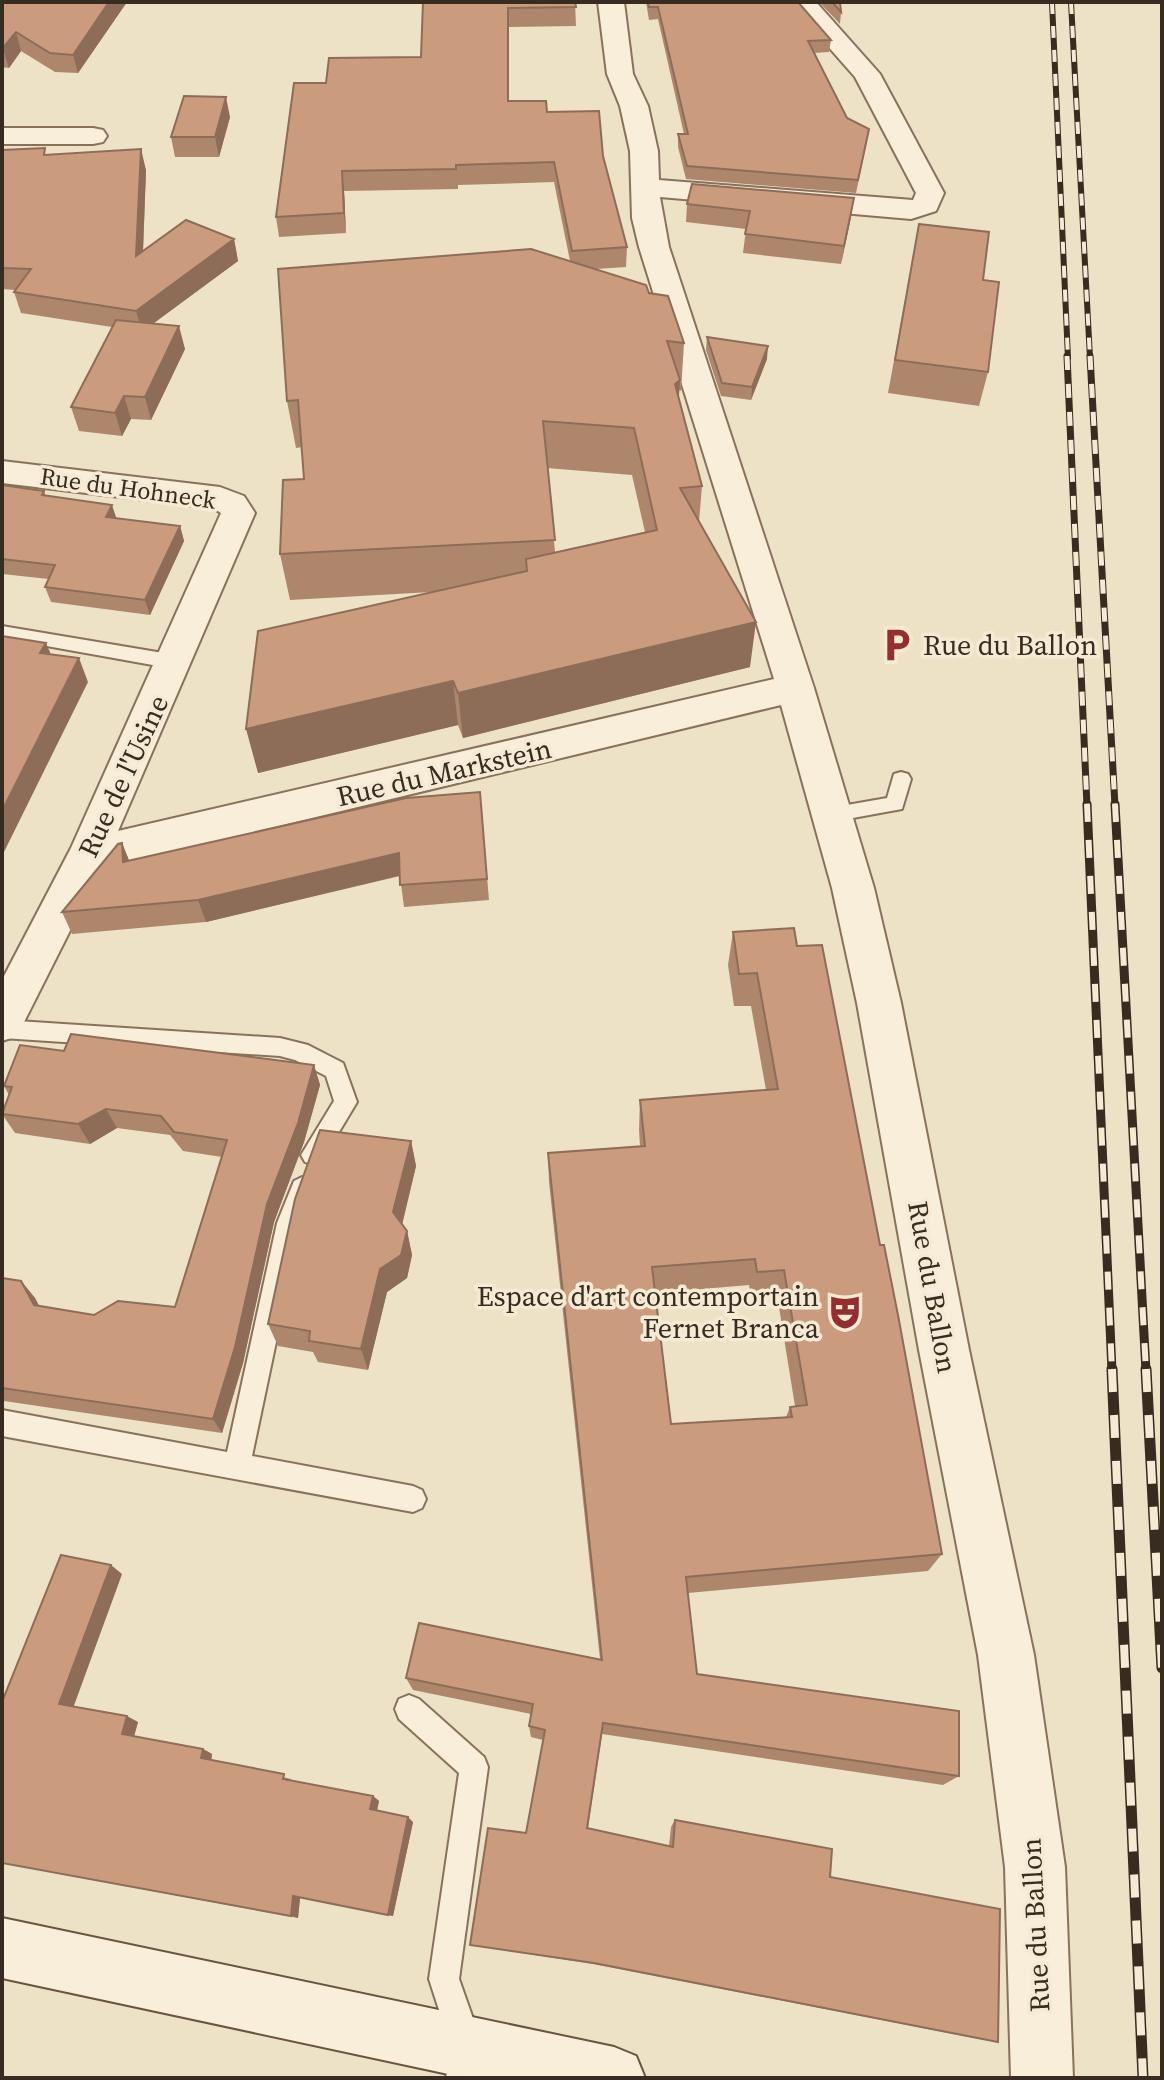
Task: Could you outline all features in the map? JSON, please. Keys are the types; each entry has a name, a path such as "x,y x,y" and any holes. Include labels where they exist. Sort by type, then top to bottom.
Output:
{"street":[{"name":"Rue du Ballon","path":"611,2 620,74 634,106 644,151 647,218 658,260 795,688 853,888 879,1003 944,1350 1006,1655 1035,1867 1042,2078"},
{"path":"646,187 911,210 926,205 930,193 867,74 802,2"},
{"path":"2,136 93,136"},
{"name":"Rue du Hohneck","path":"2,472 220,498 232,504 238,513 235,524"},
{"name":"Rue de l'Usine","path":"2,1026 91,848 235,524"},
{"name":"Rue du Markstein","path":"91,848 126,847 795,688"},
{"path":"2,1948 464,2062 614,2078"}],"lane":[{"path":"2,632 175,662"},
{"path":"831,814 895,804 901,779"},
{"path":"2,1026 280,1047 300,1052 335,1070 346,1102 315,1151 289,1223 237,1467"},
{"path":"2,1423 413,1499"},
{"path":"409,1709 474,1767 444,1979 464,2062"}],"building":[{"path":"109,2 73,55 50,53 16,32 2,49 2,3"},
{"path":"423,2 575,2 576,7 508,8 508,101 546,101 547,112 599,111 603,156 627,247 572,251 554,162 456,165 456,169 342,171 344,213 276,217 294,83 326,83 329,58 421,57"},
{"path":"648,2 798,2 831,40 808,41 847,118 869,129 858,180 687,166 678,134 688,134 658,7 649,7"},
{"path":"184,96 226,97 215,137 171,137"},
{"path":"45,148 44,155 141,149 136,256 186,220 234,239 136,311 14,292 31,269 2,268 2,150"},
{"path":"692,184 854,198 844,246 745,234 750,211 687,204"},
{"path":"919,224 989,232 983,280 999,282 988,372 895,360"},
{"path":"531,249 646,285 649,293 668,296 684,343 667,341 680,380 675,384 702,486 680,488 756,622 458,693 453,681 246,729 258,631 527,571 526,559 657,530 634,428 543,421 555,540 280,554 283,480 304,479 298,400 287,401 278,269"},
{"path":"116,320 179,326 145,397 124,396 115,413 71,407"},
{"path":"707,337 768,346 752,387 722,383"},
{"path":"2,485 44,491 42,495 112,505 106,517 180,526 145,600 45,587 55,565 2,559"},
{"path":"2,636 46,643 40,653 79,658 2,811"},
{"path":"480,792 487,879 400,885 399,853 198,900 62,912 118,844 122,843 123,862 406,798"},
{"path":"794,928 797,946 822,945 880,1245 884,1245 898,1315 942,1554 686,1577 697,1674 959,1711 959,1776 603,1723 587,1828 673,1847 675,1820 832,1849 830,1877 1000,1909 998,2042 594,1963 470,1945 488,1828 526,1833 545,1730 529,1726 533,1704 406,1678 419,1623 602,1660 548,1153 645,1146 640,1100 778,1089 757,973 739,974 733,932","holes":["755,1259 757,1272 784,1270 807,1405 790,1407 792,1417 671,1424 652,1267"]},
{"path":"71,1034 314,1065 298,1123 267,1204 235,1347 213,1419 2,1388 2,1278 21,1281 34,1305 94,1315 118,1301 175,1307 227,1140 174,1132 161,1116 106,1109 78,1124 2,1114 12,1087 4,1086 20,1045 64,1051"},
{"path":"320,1130 411,1141 393,1212 407,1231 401,1255 380,1269 361,1349 309,1341 310,1331 268,1324 295,1199"},
{"path":"61,1555 111,1565 59,1704 127,1716 122,1734 203,1749 201,1758 284,1774 283,1779 373,1796 370,1809 408,1817 388,1915 293,1896 291,1916 2,1863 2,1702"}],"railway":[{"path":"1052,2 1068,358"},
{"path":"1071,2 1090,358"},
{"path":"1067,356 1087,806"},
{"path":"1090,356 1115,806"},
{"path":"1087,804 1112,1371"},
{"path":"1115,804 1146,1371"},
{"path":"1112,1369 1143,2078"},
{"path":"1146,1369 1162,1668"}],"place":[{"name":"Rue du Ballon","path":"897,645"},
{"name":"Espace d'art contemportain Fernet Branca","path":"845,1312"}]}
